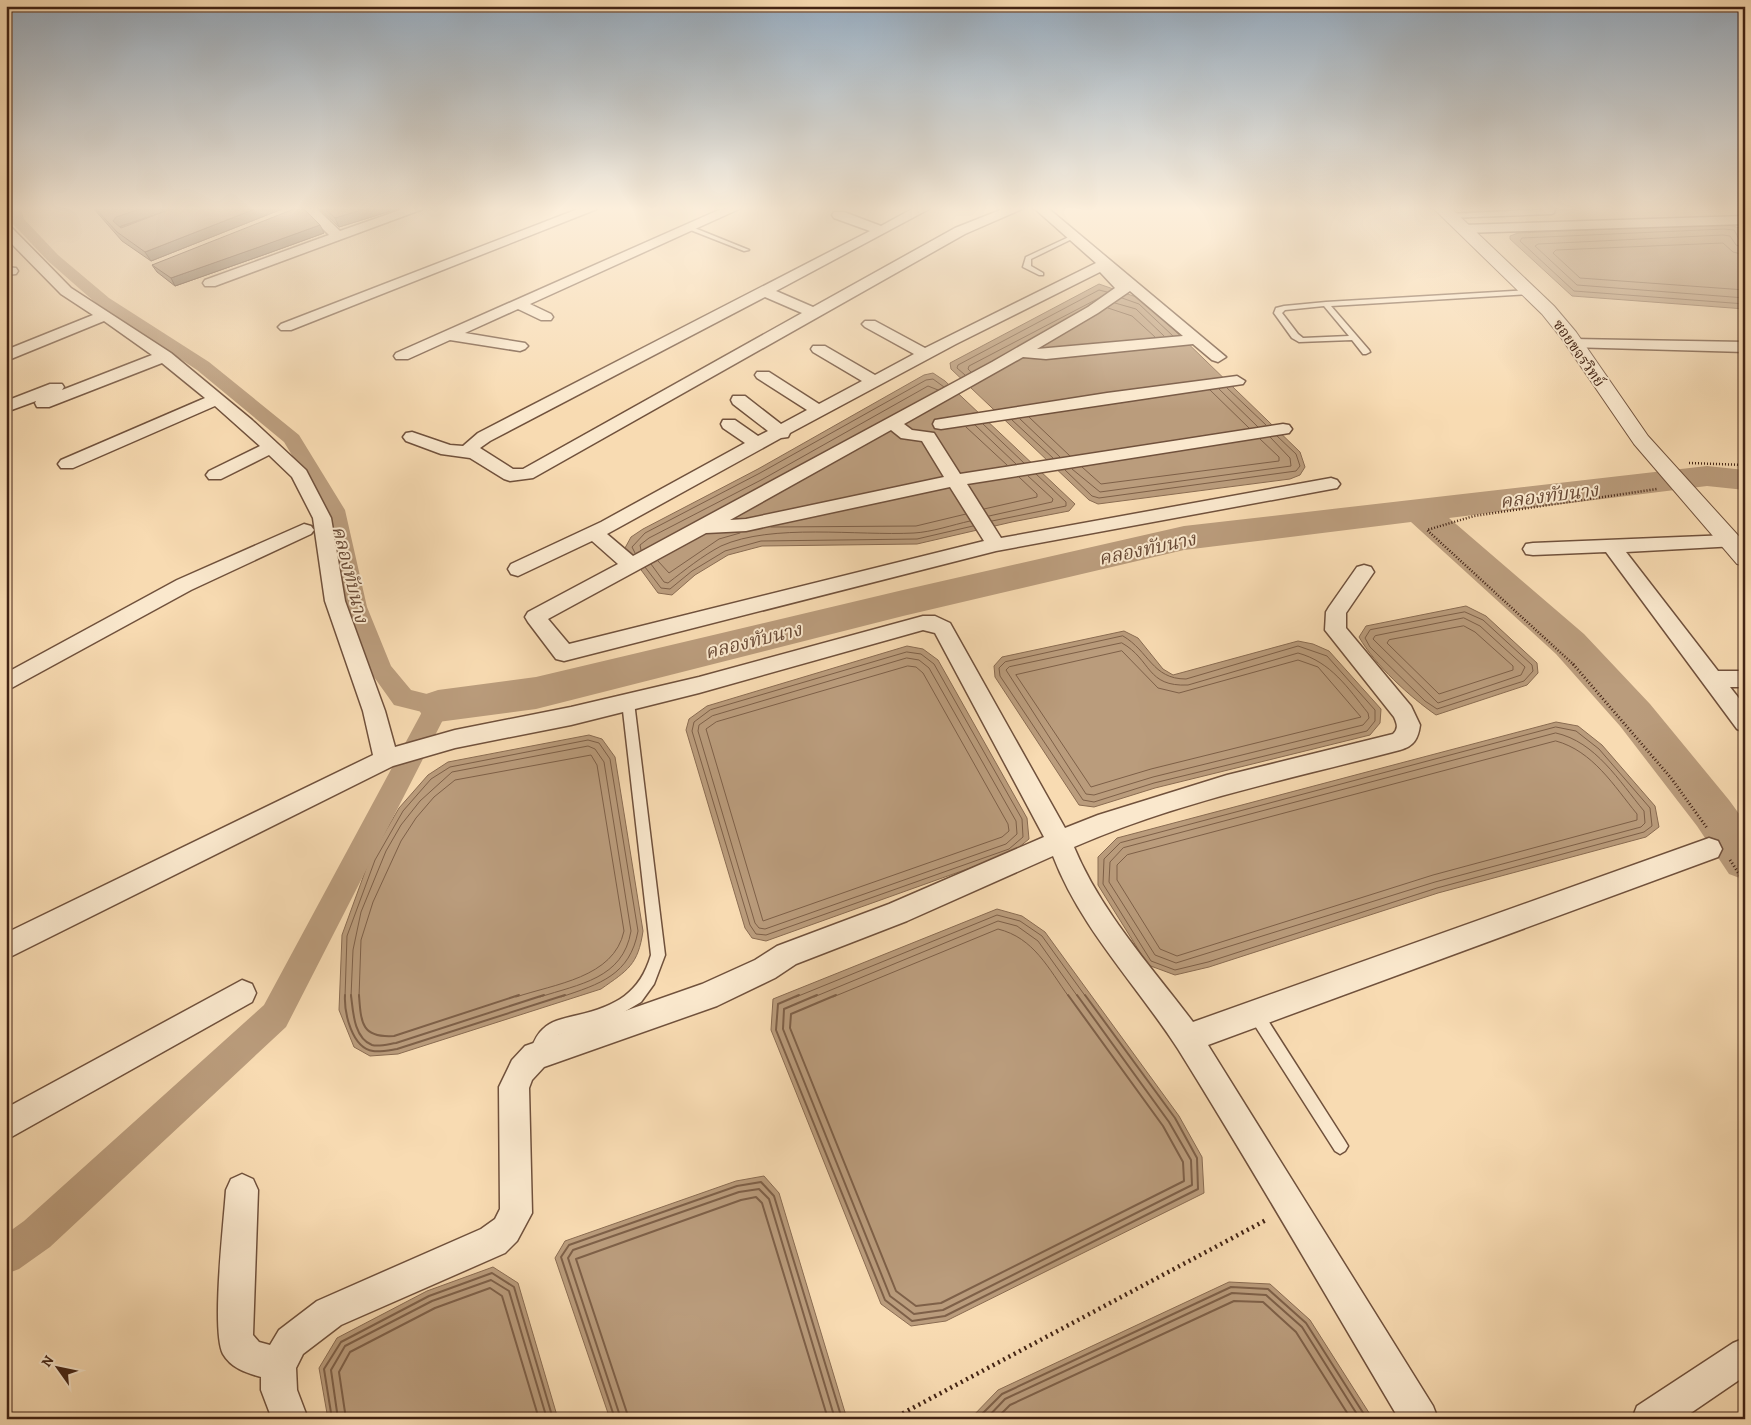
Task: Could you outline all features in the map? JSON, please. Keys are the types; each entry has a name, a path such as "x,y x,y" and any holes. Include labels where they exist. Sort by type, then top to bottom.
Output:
{"street":[{"path":"49,276 66,291 165,356 272,447 300,474 322,518 335,601 374,711 386,759"},
{"path":"210,283 230,276"},
{"path":"286,327 420,276"},
{"path":"402,356 580,276"},
{"path":"475,454 471,447 484,437 793,276"},
{"path":"412,437 454,452 475,454 510,475 527,474 881,276"},
{"path":"518,569 594,533 757,444 782,433 819,411 1081,276"},
{"path":"1113,276 1124,289 1093,310 918,409 535,617 564,653 996,545 1331,484"},
{"path":"1119,276 1146,295 1218,357"},
{"name":"ซอยขจรวิทย์","path":"1512,276 1548,310 1574,344 1619,411 1660,463 1682,487"},
{"path":"764,291 814,313"},
{"path":"517,303 546,317"},
{"path":"6,356 104,316"},
{"path":"870,324 926,355"},
{"path":"447,335 520,346"},
{"path":"1021,352 1046,354 1197,339"},
{"path":"1574,344 1745,347"},
{"path":"819,348 875,382"},
{"path":"43,403 165,356"},
{"path":"763,375 819,411"},
{"path":"6,407 68,382"},
{"path":"941,424 1107,398 1237,382"},
{"path":"67,464 217,400"},
{"path":"739,400 782,433"},
{"path":"892,423 908,434 928,437 938,431 944,419 933,411 918,409"},
{"path":"729,424 757,444"},
{"path":"700,528 746,525 955,480 1283,429"},
{"path":"928,437 996,545"},
{"path":"214,475 272,447"},
{"path":"1682,487 1732,536 1745,558"},
{"path":"6,683 184,584 304,530"},
{"path":"594,533 632,565"},
{"path":"1533,549 1611,546 1732,536"},
{"path":"1611,546 1745,723"},
{"path":"290,1419 279,1390 278,1365 291,1342 329,1313 493,1241 506,1230 516,1213 514,1087 522,1070 535,1056 707,996 765,970 787,955 898,913 1098,824 1228,785 1400,740 1407,735 1409,725 1403,712 1335,630 1336,612 1364,572"},
{"path":"6,947 386,759 455,738 628,702 699,685 922,623 935,623 944,628 1060,842 1076,882 1099,918 1186,1038 1420,1419"},
{"path":"1712,679 1745,679"},
{"path":"1186,1038 1716,847"},
{"path":"6,1125 242,993"},
{"path":"242,1190 235,1318 236,1342 249,1356 278,1365"},
{"path":"1650,1419 1745,1355"}],"lane":[{"path":"1353,338 1302,340 1295,336 1278,313 1279,310 1326,304 1529,292"},
{"path":"1326,304 1366,352"},
{"path":"535,1056 538,1045 549,1033 564,1024 595,1018 639,994 652,976 658,955 628,702"},
{"path":"1255,1013 1340,1146"}],"path":[{"path":"1660,463 1745,466"},
{"path":"1682,487 1474,516 1427,530 1569,659 1658,763 1716,847 1745,882"},
{"path":"892,1419 1291,1208"}],"water":[{"path":"1550,276 1745,276 1745,309 1572,296"},
{"path":"1099,284 1142,299 1300,452 1305,467 1300,475 1290,479 1098,504 1089,500 951,369 950,363"},
{"path":"933,373 945,381 1075,504 1069,511 917,544 762,546 728,555 695,575 672,595 658,593 625,548 631,537 643,529 758,469 924,375"},
{"path":"1466,606 1486,616 1537,663 1538,673 1527,685 1436,715 1394,680 1374,658 1359,637 1366,626"},
{"path":"1124,631 1138,638 1163,669 1173,675 1298,641 1313,644 1329,651 1381,709 1380,723 1370,735 1155,788 1094,807 1079,805 995,677 994,666 1002,657"},
{"path":"907,646 923,649 938,660 1027,818 1029,839 1012,853 766,941 752,938 745,928 686,730 689,719 707,706"},
{"path":"1556,722 1578,726 1602,745 1655,806 1659,827 1646,837 1438,893 1209,967 1175,975 1148,965 1098,885 1098,857 1117,838"},
{"path":"589,735 602,739 615,757 643,931 638,952 630,966 601,989 398,1054 370,1056 354,1047 339,1010 342,935 370,858 399,808 428,775 448,762"},
{"path":"997,909 1022,916 1045,932 1179,1116 1202,1157 1204,1193 946,1321 911,1326 881,1304 771,1030 773,999"},
{"path":"764,1176 779,1193 847,1419 610,1419 555,1258 565,1241 736,1181"},
{"path":"493,1267 518,1283 558,1419 328,1419 319,1368 337,1338 427,1291"},
{"path":"1229,1282 1270,1284 1310,1320 1373,1419 970,1419 998,1390"}],"waterway":[{"path":"6,1256 37,1234 275,1016 438,706 403,698 381,670 356,607 335,510 292,439 203,366 103,301 73,276"},
{"name":"คลองทับนาง","path":"438,706 536,693 903,603 1184,538 1707,476 1745,480"},
{"path":"1420,511 1570,644 1635,715 1713,813 1745,860"}]}
